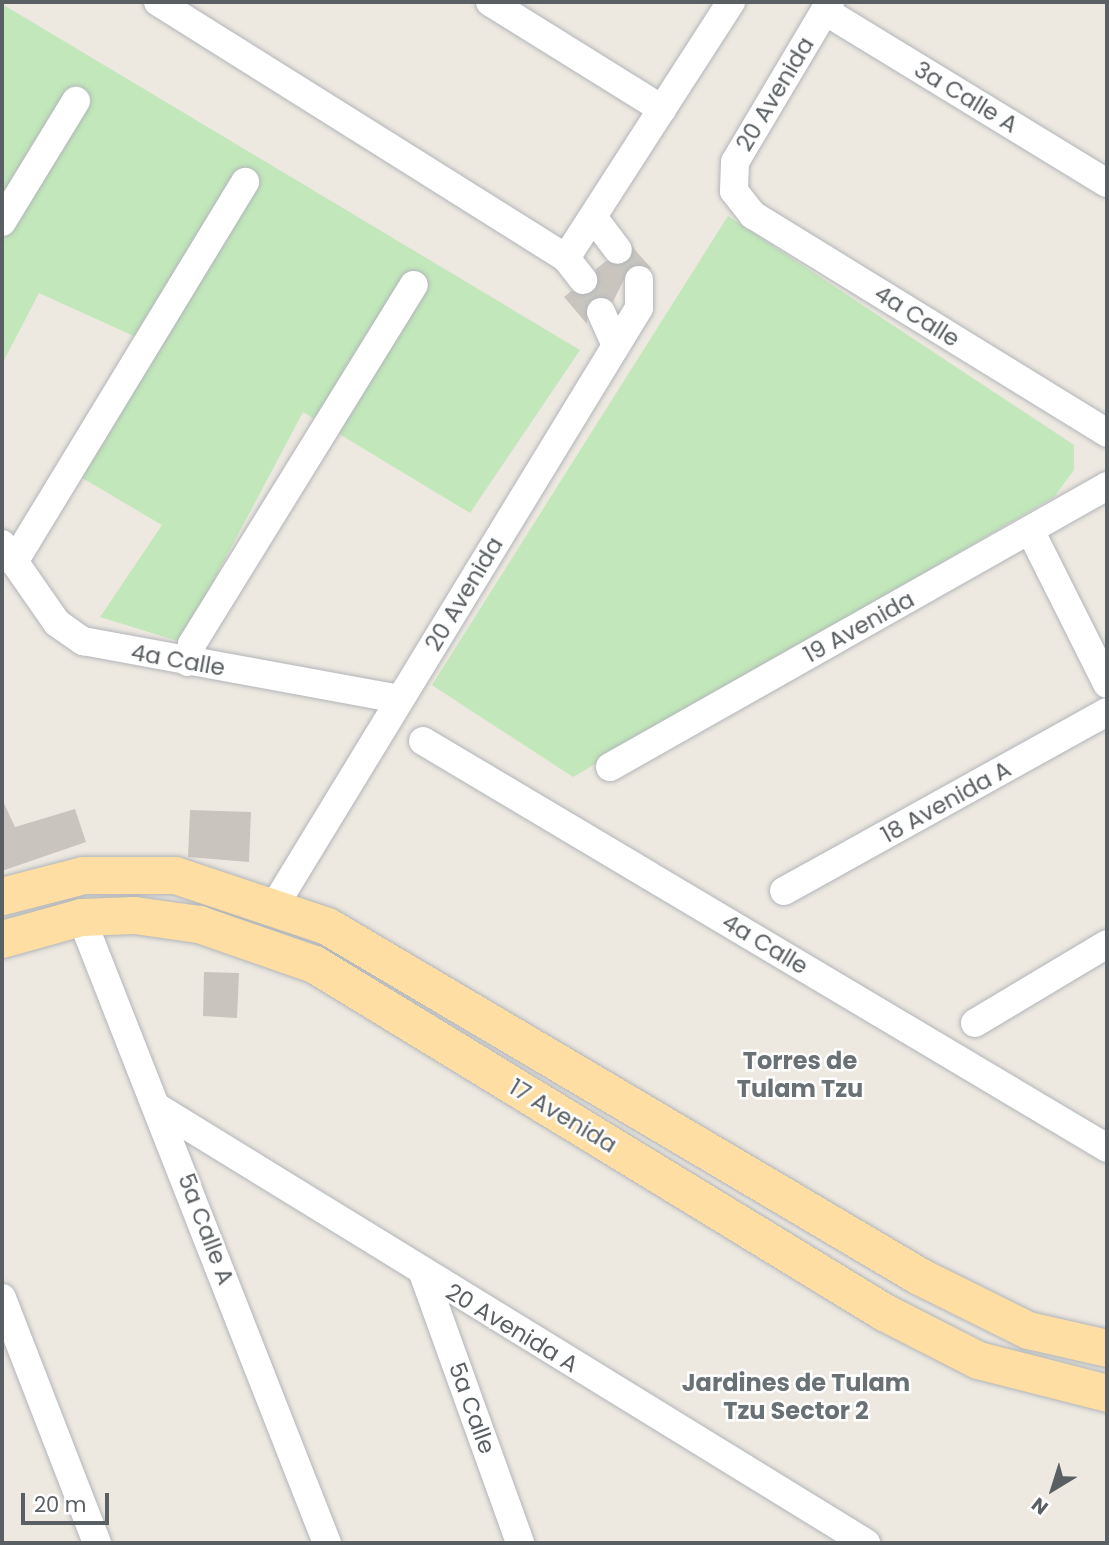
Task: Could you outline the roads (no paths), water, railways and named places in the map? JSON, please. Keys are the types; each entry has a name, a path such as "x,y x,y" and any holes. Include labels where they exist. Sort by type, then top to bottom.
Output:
{"main road":[{"name":"17 Avenida","path":"2,896 83,875 175,875 275,905 327,926 919,1276 1028,1330 1107,1348"},
{"name":"17 Avenida","path":"2,939 81,917 134,915 199,925 314,964 884,1312 978,1360 1107,1393"}],"street":[{"path":"158,2 575,269 593,217 731,2"},
{"path":"490,2 662,109"},
{"name":"3a Calle A","path":"828,6 1107,183"},
{"name":"20 Avenida","path":"734,191 735,162 828,6"},
{"path":"2,222 76,101"},
{"path":"8,553 245,182"},
{"name":"4a Calle","path":"734,191 753,215 1107,433"},
{"path":"593,217 618,250"},
{"name":"20 Avenida","path":"275,905 642,302 639,280"},
{"path":"188,662 192,644 414,285"},
{"path":"601,312 616,345"},
{"name":"19 Avenida","path":"610,767 1107,486"},
{"path":"1030,530 1107,684"},
{"name":"4a Calle","path":"8,553 69,634 98,646 400,699"},
{"name":"18 Avenida A","path":"784,891 1107,712"},
{"name":"4a Calle","path":"423,741 1107,1148"},
{"name":"5a Calle A","path":"81,917 160,1109 327,1543"},
{"path":"975,1023 1107,944"},
{"name":"20 Avenida A","path":"160,1109 866,1543"},
{"name":"5a Calle","path":"423,1273 520,1543"},
{"path":"2,1298 97,1543"}],"tunnel":[{"path":"618,250 639,280"},
{"path":"583,280 601,312"}],"district":[{"name":"Torres de Tulam Tzu","path":"800,1075"},
{"name":"Jardines de Tulam Tzu Sector 2","path":"796,1397"}]}
